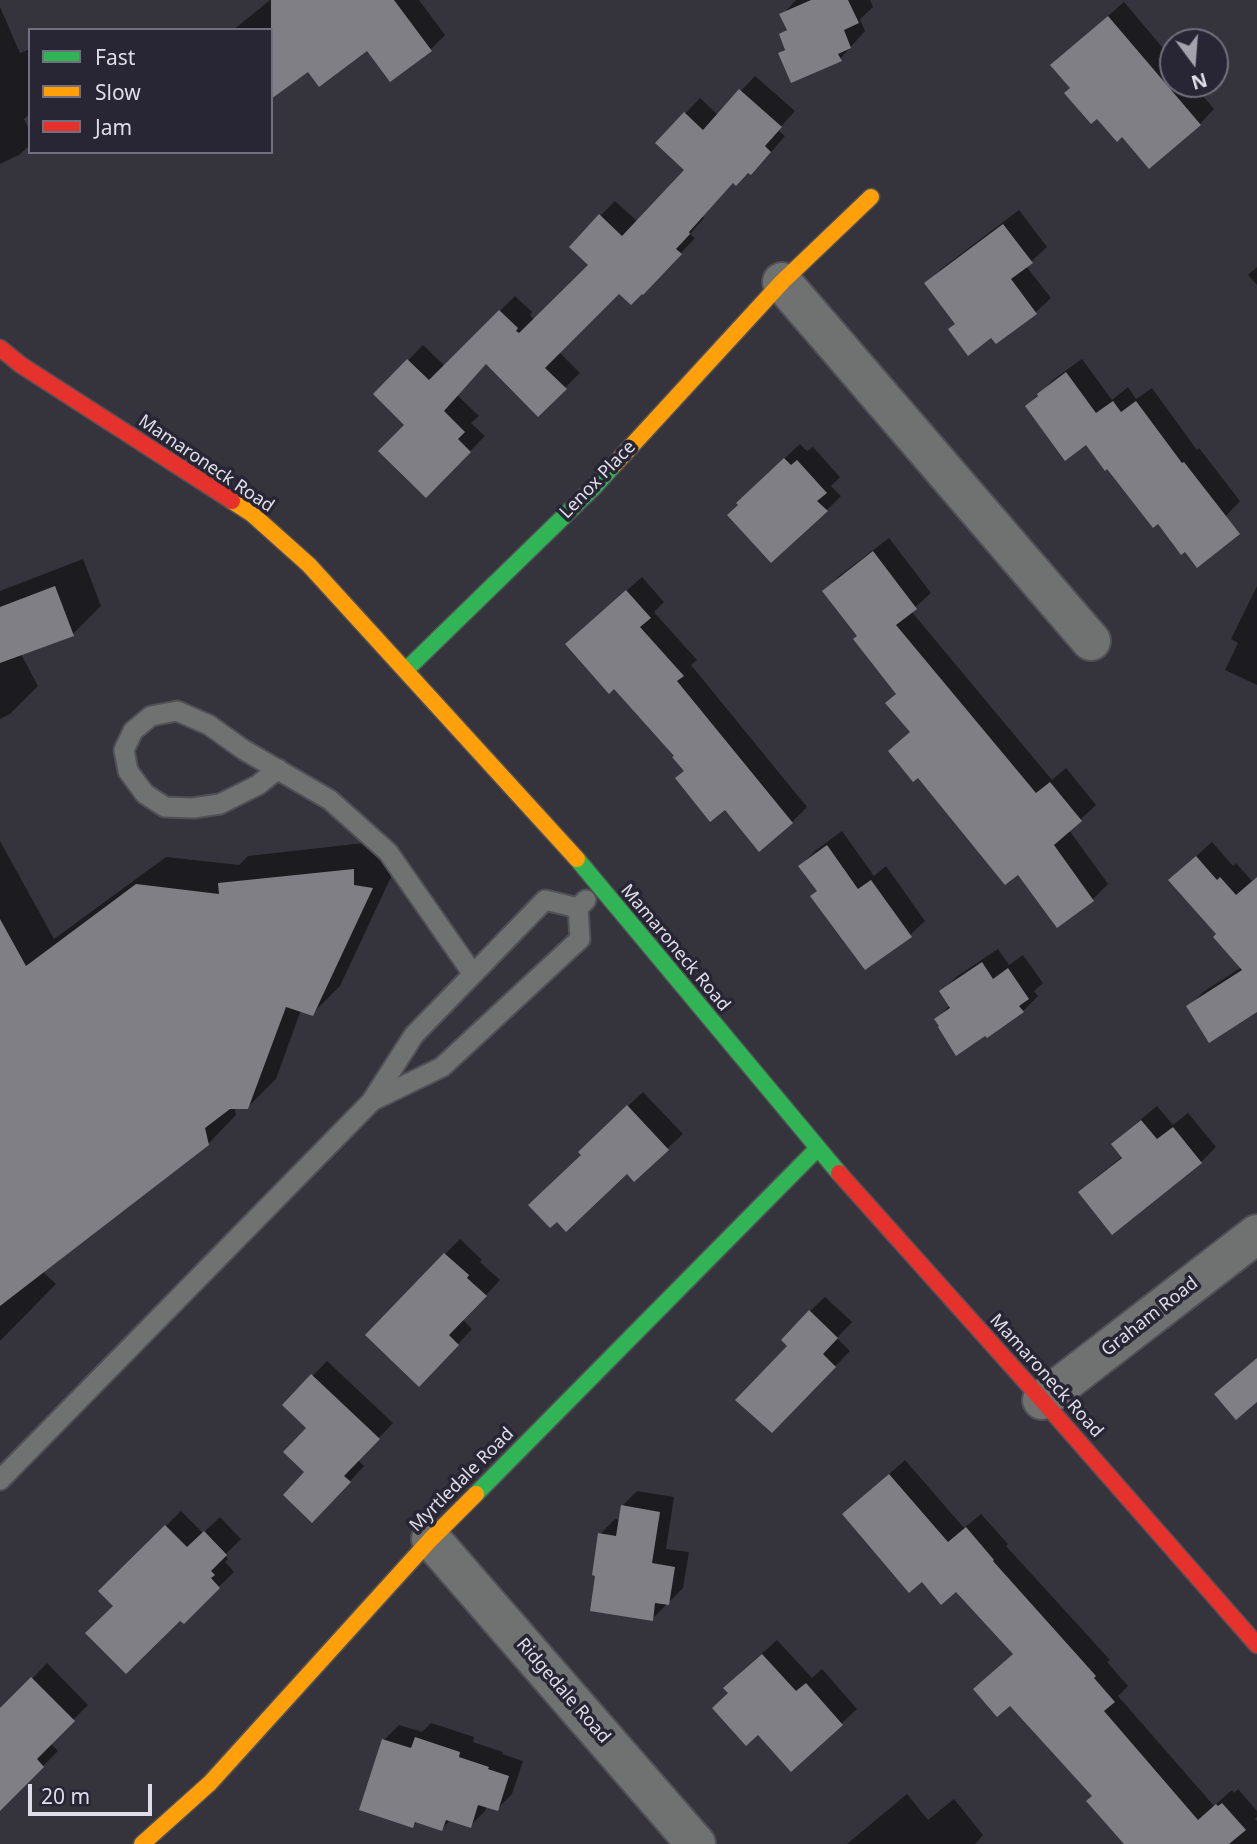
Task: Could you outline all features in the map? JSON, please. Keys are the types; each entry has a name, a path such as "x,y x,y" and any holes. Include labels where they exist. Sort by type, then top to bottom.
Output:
{"street":[{"name":"Lenox Place","path":"406,670 594,487 782,282 871,197"},
{"path":"782,282 1091,641"},
{"name":"Mamaroneck Road","path":"0,348 21,365 252,514 309,565 566,846 817,1149 1257,1645"},
{"name":"Myrtledale Road","path":"142,1844 210,1783 430,1539 817,1149"},
{"name":"Graham Road","path":"1042,1400 1257,1234"},
{"name":"Ridgedale Road","path":"430,1539 696,1844"}],"lane":[{"path":"278,769 258,785 220,804 193,808 165,807 145,794 128,771 124,750 133,731 151,716 177,711 209,725 244,750 278,769 330,800 388,852 473,974"},
{"path":"371,1102 442,1067 580,939 578,908 599,886"},
{"path":"0,1480 371,1102 414,1035 545,900 578,908"}],"building":[{"path":"271,0 394,0 432,51 390,82 367,51 319,87 308,72 273,98"},
{"path":"811,0 848,0 859,23 844,30 851,48 838,54 842,61 791,83 778,53 785,50 779,34 787,30 779,14"},
{"path":"1108,16 1159,76 1159,98 1178,98 1201,125 1149,169 1122,137 1117,142 1097,119 1091,124 1064,93 1070,88 1050,65"},
{"path":"739,89 782,127 765,146 771,152 751,175 748,173 736,186 733,183 689,232 676,249 682,254 643,295 631,305 619,294 545,368 567,389 538,417 486,364 444,411 465,432 458,439 471,452 426,498 378,451 404,425 373,394 407,359 429,380 499,310 518,328 516,331 519,333 588,265 569,247 599,214 622,236 684,170 655,143 684,112 703,130"},
{"path":"1003,224 1033,263 1011,279 1037,314 996,344 991,338 968,356 948,329 955,324 924,283"},
{"path":"1066,372 1096,413 1113,401 1121,412 1136,401 1240,534 1197,568 1185,552 1181,555 1158,524 1153,528 1086,445 1065,461 1025,406"},
{"path":"784,458 791,465 797,460 827,493 817,501 828,511 771,563 727,515 738,505 736,503"},
{"path":"873,551 917,609 896,625 1036,793 1050,782 1082,821 1054,845 1094,901 1057,928 1018,875 1005,885 918,778 913,782 888,751 910,732 885,703 896,694 853,639 857,636 822,591"},
{"path":"55,586 74,636 0,663 0,607"},
{"path":"626,590 651,618 640,627 684,676 677,681 793,823 759,852 725,810 710,822 675,778 684,771 672,757 674,756 614,689 609,694 565,644"},
{"path":"827,845 858,889 871,880 912,937 865,970 810,896 817,891 798,866"},
{"path":"1196,856 1217,880 1220,877 1236,895 1257,877 1257,1012 1209,1043 1186,1006 1242,970 1213,937 1216,934 1168,880"},
{"path":"354,869 354,885 373,888 313,1016 286,1007 248,1109 230,1109 205,1128 209,1145 0,1306 0,919 26,966 136,884 219,894 218,883"},
{"path":"982,962 993,979 1008,968 1029,999 1019,1006 1024,1012 956,1056 934,1019 950,1008 939,991"},
{"path":"627,1105 669,1150 634,1182 627,1174 566,1232 557,1222 550,1228 528,1205 581,1155 578,1152"},
{"path":"1141,1120 1157,1139 1173,1127 1202,1163 1112,1235 1078,1192 1122,1158 1111,1144"},
{"path":"444,1253 469,1275 467,1278 487,1296 449,1335 459,1345 419,1387 365,1335"},
{"path":"809,1310 838,1338 823,1354 836,1367 772,1433 735,1400 787,1346 781,1340"},
{"path":"1257,1358 1257,1402 1236,1420 1214,1394"},
{"path":"311,1374 380,1439 344,1476 351,1482 312,1523 283,1495 304,1472 283,1452 306,1428 282,1405"},
{"path":"889,1474 948,1542 966,1527 1096,1676 1094,1678 1115,1702 1104,1711 1198,1820 1216,1804 1218,1806 1222,1803 1246,1830 1229,1844 1124,1844 1086,1801 1092,1796 1010,1706 997,1717 973,1689 1013,1654 956,1592 941,1605 922,1582 909,1593 842,1514"},
{"path":"621,1505 660,1512 652,1563 675,1567 669,1605 655,1603 653,1621 590,1611 598,1533 616,1536"},
{"path":"165,1525 187,1547 204,1531 227,1555 211,1571 215,1575 211,1578 220,1588 184,1624 180,1621 126,1674 85,1633 113,1606 98,1591"},
{"path":"762,1654 796,1691 806,1683 843,1725 791,1772 758,1735 746,1746 712,1708 728,1693 723,1688"},
{"path":"31,1677 75,1721 37,1759 44,1767 0,1811 0,1708"},
{"path":"415,1737 460,1752 459,1757 509,1776 498,1811 478,1805 471,1828 446,1820 442,1831 415,1822 413,1828 359,1810 382,1739 411,1748"}],"traffic: fast":[{"path":"406,670 614,465"},
{"path":"577,859 839,1173"},
{"path":"476,1494 817,1149"}],"traffic: slow":[{"path":"614,465 782,282 871,197"},
{"path":"232,501 252,514 309,565 577,859"},
{"path":"142,1844 210,1783 431,1539 476,1494"}],"traffic: jam":[{"path":"0,348 21,365 232,501"},
{"path":"839,1173 1257,1645"}]}
